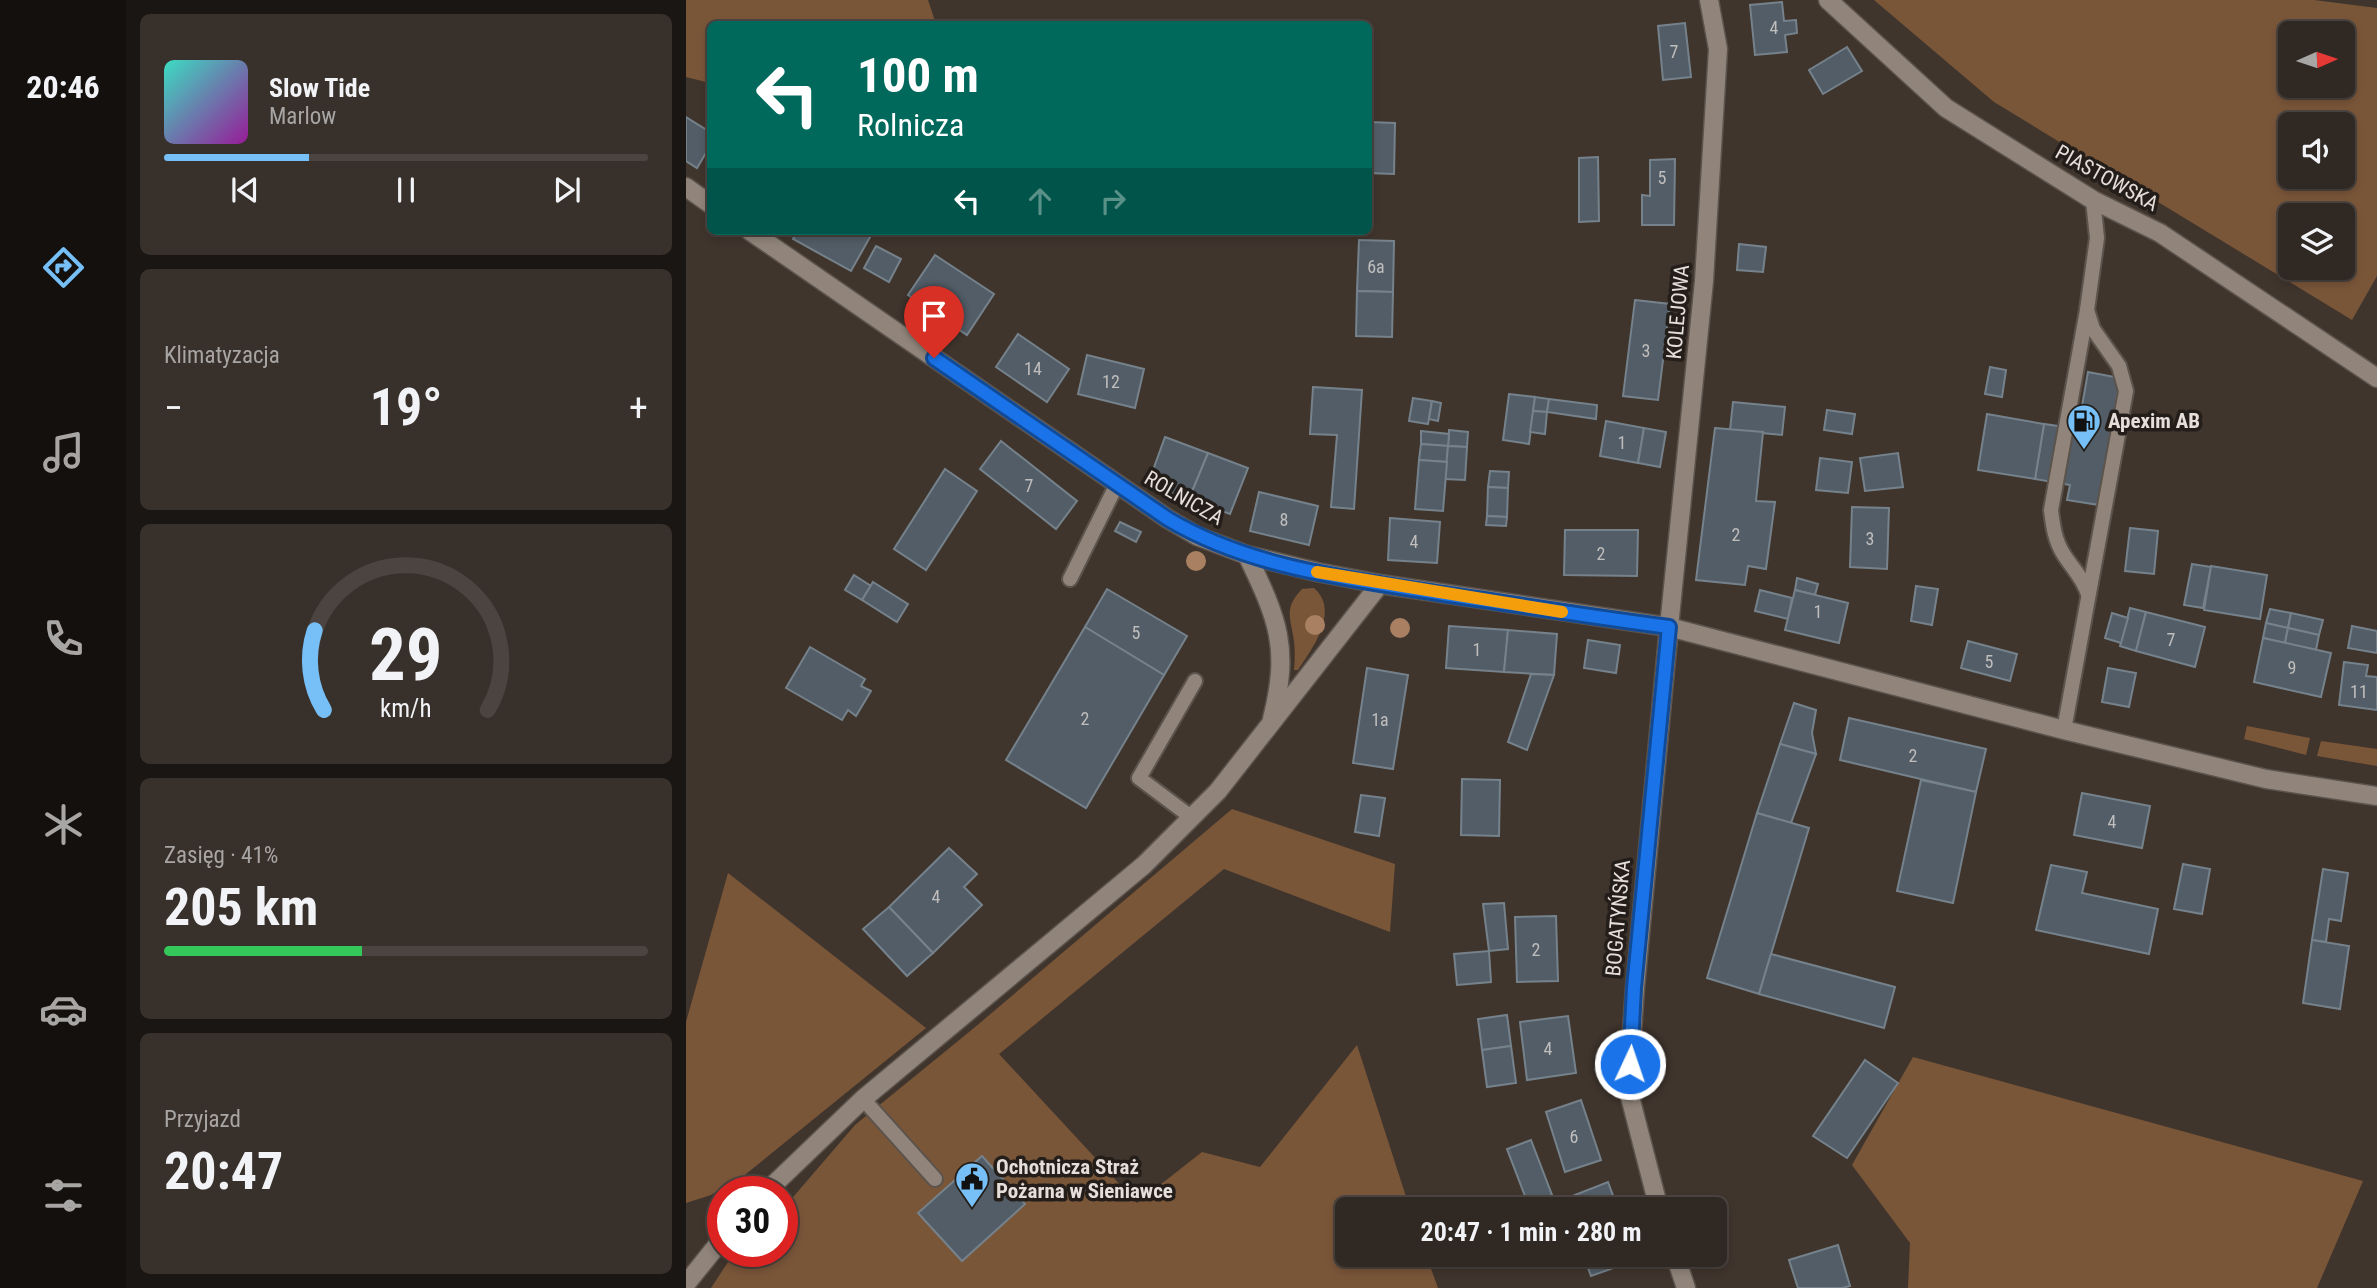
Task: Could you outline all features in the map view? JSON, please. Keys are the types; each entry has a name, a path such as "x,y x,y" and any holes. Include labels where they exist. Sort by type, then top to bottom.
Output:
{"street":[{"name":"KOLEJOWA","path":"1669,627 1705,268 1718,50 1709,0"},
{"name":"PIASTOWSKA","path":"1828,0 1946,108 2093,200 2160,233 2377,378"},
{"path":"686,187 707,202"},
{"name":"ROLNICZA","path":"756,235 1117,484 1197,536 1247,555 1380,584 1669,627 2064,730 2266,779 2377,796"},
{"path":"1247,555 1274,617 1279,638 1282,663 1280,685 1270,726"},
{"path":"783,1176 863,1099 1144,865 1217,791 1380,584"},
{"name":"BOGATYŃSKA","path":"1656,1197 1628,1089 1634,988 1669,627"},
{"path":"686,1284 707,1258"},
{"path":"1679,1267 1686,1288"}],"lane":[{"path":"2089,599 2084,581 2063,554 2053,533 2051,510 2087,310 2097,237 2093,200"},
{"path":"2064,730 2126,391 2119,366 2093,329 2087,310"},
{"path":"1070,579 1117,484"},
{"path":"1191,817 1139,778 1195,681"},
{"path":"863,1099 935,1179"}],"shaded area":[{"path":"686,0 928,0 935,21 707,21 707,82 686,77"},
{"path":"1874,0 2314,0 2377,8 2377,276 2352,320 2286,280 2355,280 2355,203 2278,203 2278,275 1994,102"},
{"path":"1314,588 1325,607 1324,618 1317,640 1298,670 1294,670 1295,648 1290,608 1302,589"},
{"path":"2247,726 2310,738 2306,755 2244,739"},
{"path":"2321,741 2377,749 2377,766 2317,756"},
{"path":"1232,809 1395,864 1390,932 1224,869 999,1054 1137,1203 1202,1152 1260,1167 1357,1045 1406,1197 1335,1197 1335,1267 1430,1267 1438,1288 711,1288 725,1267 798,1267 798,1191 855,1125 974,1028"},
{"path":"728,873 926,1028 746,1174 707,1176 707,1196 686,1203 686,1022"},
{"path":"1913,1057 2363,1181 2317,1288 1908,1288 1910,1243 1852,1165"}],"building":[{"path":"1782,2 1784,21 1796,20 1797,33 1785,35 1787,52 1755,55 1750,5"},
{"path":"1685,23 1691,77 1663,80 1658,26"},
{"path":"1847,47 1862,71 1823,94 1809,70"},
{"path":"686,117 707,130 707,151 697,168 686,161"},
{"path":"1372,122 1395,123 1394,174 1372,173"},
{"path":"1598,157 1599,221 1579,222 1579,158"},
{"path":"1675,159 1674,225 1642,225 1642,195 1650,196 1650,160"},
{"path":"796,235 870,237 851,271 793,239"},
{"path":"1359,240 1394,241 1393,292 1357,291"},
{"path":"1739,244 1766,247 1763,272 1737,270"},
{"path":"876,246 901,259 889,282 864,268"},
{"path":"935,255 994,294 967,335 908,295"},
{"path":"1357,291 1393,292 1392,337 1356,336"},
{"path":"1635,300 1670,304 1658,400 1623,396"},
{"path":"1018,334 1069,369 1047,402 996,367"},
{"path":"1087,355 1144,369 1135,408 1078,394"},
{"path":"1990,367 2006,370 2002,397 1985,394"},
{"path":"2088,372 2120,378 2099,505 2067,500 2070,485 2035,479 2044,424 2078,429"},
{"path":"1313,387 1362,390 1354,509 1331,507 1337,435 1310,434"},
{"path":"1509,394 1535,397 1529,444 1503,440"},
{"path":"1535,397 1549,399 1547,412 1533,411"},
{"path":"1413,398 1432,401 1428,424 1409,421"},
{"path":"1549,399 1597,405 1596,419 1547,412"},
{"path":"1432,401 1441,403 1438,421 1429,419"},
{"path":"1733,402 1785,407 1782,435 1730,430"},
{"path":"1827,410 1855,414 1852,434 1824,430"},
{"path":"1533,411 1547,412 1545,434 1530,432"},
{"path":"1987,414 2044,424 2035,479 1978,470"},
{"path":"1606,421 1644,428 1638,463 1600,456"},
{"path":"1644,428 1666,432 1660,467 1638,463"},
{"path":"1715,428 1763,432 1756,501 1775,502 1766,569 1748,566 1745,585 1696,580"},
{"path":"1449,430 1468,432 1467,447 1448,446"},
{"path":"1421,431 1449,434 1448,446 1421,444"},
{"path":"1165,437 1208,453 1189,499 1148,484"},
{"path":"1001,441 1077,501 1056,529 980,469"},
{"path":"1421,444 1448,446 1447,462 1419,460"},
{"path":"1448,446 1467,447 1465,480 1445,479"},
{"path":"1208,453 1248,468 1230,514 1189,499"},
{"path":"1898,453 1903,487 1865,491 1860,458"},
{"path":"1820,458 1852,462 1848,493 1816,490"},
{"path":"1419,460 1447,462 1443,511 1415,509"},
{"path":"945,469 977,491 926,570 894,549"},
{"path":"1490,471 1509,472 1508,488 1488,487"},
{"path":"1488,487 1508,488 1507,517 1487,516"},
{"path":"1259,492 1318,506 1309,545 1250,531"},
{"path":"1852,507 1889,508 1887,569 1850,567"},
{"path":"1487,516 1507,517 1506,526 1486,525"},
{"path":"1390,518 1440,522 1437,563 1388,560"},
{"path":"1120,522 1141,532 1136,542 1115,531"},
{"path":"2130,528 2158,531 2154,574 2125,571"},
{"path":"1565,530 1638,530 1637,576 1564,575"},
{"path":"2192,564 2211,567 2203,608 2184,605"},
{"path":"2211,566 2267,575 2260,619 2204,610"},
{"path":"854,575 871,586 862,600 845,590"},
{"path":"1797,578 1818,584 1815,595 1795,590"},
{"path":"873,582 908,604 897,622 862,600"},
{"path":"1916,586 1938,589 1932,625 1911,621"},
{"path":"1107,589 1187,636 1164,675 1085,627"},
{"path":"1760,590 1792,598 1788,619 1755,611"},
{"path":"1795,590 1848,603 1839,643 1785,630"},
{"path":"2130,608 2146,612 2136,651 2120,646"},
{"path":"2270,609 2291,613 2288,628 2266,623"},
{"path":"2146,612 2205,627 2195,667 2136,651"},
{"path":"2112,613 2128,618 2121,643 2105,638"},
{"path":"2291,613 2323,620 2319,635 2288,628"},
{"path":"2266,623 2288,628 2285,643 2263,638"},
{"path":"1449,626 1508,630 1504,672 1446,668"},
{"path":"2352,626 2377,631 2377,653 2348,648"},
{"path":"1085,627 1164,675 1086,808 1006,760"},
{"path":"2288,628 2319,635 2316,650 2285,643"},
{"path":"1508,630 1557,634 1554,675 1504,672"},
{"path":"2263,638 2331,653 2321,697 2254,682"},
{"path":"1588,640 1620,645 1616,673 1584,668"},
{"path":"1968,641 2017,654 2010,681 1961,668"},
{"path":"810,647 865,679 861,686 871,691 856,716 848,710 842,720 786,688"},
{"path":"2344,662 2368,665 2366,676 2377,677 2377,710 2339,705"},
{"path":"1367,668 1408,675 1393,769 1353,763"},
{"path":"2108,668 2136,673 2129,707 2102,702"},
{"path":"1531,674 1554,675 1527,750 1508,742"},
{"path":"1794,703 1816,710 1812,733 1816,754 1780,744"},
{"path":"1849,718 1986,749 1976,792 1840,760"},
{"path":"1780,744 1816,754 1791,823 1757,813"},
{"path":"1462,779 1500,780 1499,836 1461,835"},
{"path":"1921,780 1976,792 1953,903 1897,891"},
{"path":"2082,793 2150,806 2142,848 2074,835"},
{"path":"1361,795 1385,798 1379,836 1355,832"},
{"path":"1757,813 1809,828 1759,994 1707,978"},
{"path":"949,848 977,874 964,887 982,905 933,953 889,907"},
{"path":"2183,864 2210,869 2202,914 2174,909"},
{"path":"2051,865 2087,872 2082,893 2158,909 2149,954 2036,930"},
{"path":"2323,869 2348,873 2341,921 2329,919 2326,942 2312,940"},
{"path":"1504,903 1508,949 1489,951 1483,904"},
{"path":"889,907 933,953 907,976 863,929"},
{"path":"1556,916 1558,981 1517,982 1515,917"},
{"path":"2312,940 2349,946 2340,1009 2303,1003"},
{"path":"1489,951 1491,982 1457,985 1454,954"},
{"path":"1771,954 1895,987 1884,1028 1759,994"},
{"path":"1507,1015 1511,1046 1482,1050 1478,1019"},
{"path":"1568,1016 1576,1073 1527,1080 1520,1022"},
{"path":"1511,1046 1516,1083 1487,1087 1482,1050"},
{"path":"1865,1060 1898,1083 1847,1158 1813,1136"},
{"path":"1581,1100 1601,1160 1565,1172 1546,1112"},
{"path":"1531,1140 1552,1195 1525,1197 1507,1149"},
{"name":"Ochotnicza Straż Pożarna w Sieniawce","path":"982,1156 1025,1204 962,1261 918,1213"},
{"path":"1608,1182 1614,1197 1570,1197"},
{"path":"1838,1245 1850,1286 1798,1288 1789,1260"},
{"path":"1588,1267 1616,1267 1591,1276"}],"slow traffic":[{"path":"1317,572 1562,612"}],"place":[{"name":"Apexim AB","path":"2084,451"},
{"name":"Ochotnicza Straż Pożarna w Sieniawce","path":"972,1209"}],"route":[{"path":"934,358 1168,519 1197,536 1247,555 1380,584 1669,627 1634,988 1630,1064"}]}
